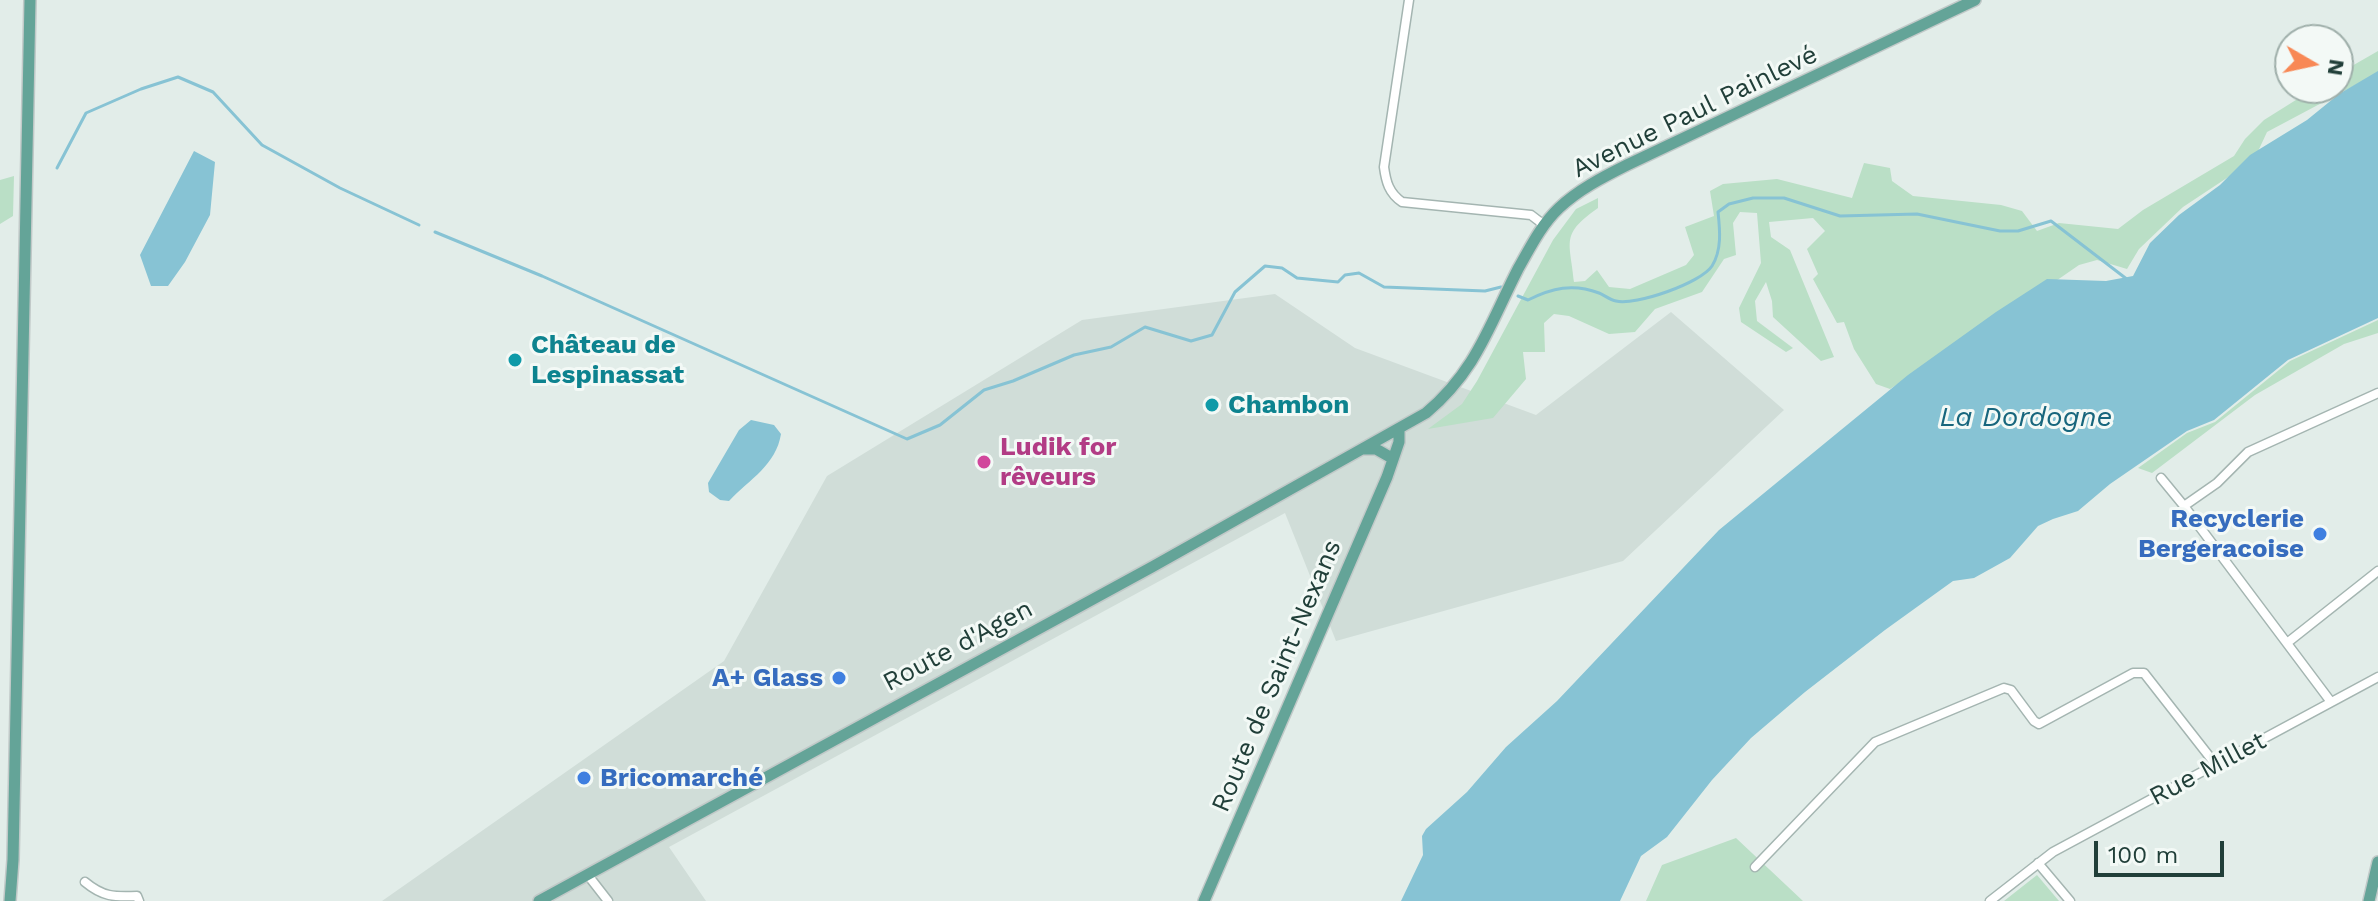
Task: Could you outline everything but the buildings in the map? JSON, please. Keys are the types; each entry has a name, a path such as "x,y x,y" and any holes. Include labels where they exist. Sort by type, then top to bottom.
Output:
{"main road":[{"path":"7,901 24,0"},
{"path":"7,901 13,860 30,0"},
{"name":"Avenue Paul Painlevé","path":"1395,432 1426,413 1459,381 1473,361 1544,225 1581,191 1627,165 1975,0"},
{"name":"Route d'Agen","path":"539,901 1395,432"},
{"name":"Route de Saint-Nexans","path":"1204,901 1390,462 1395,432"},
{"path":"1363,449 1376,449 1390,462"},
{"path":"2369,901 2378,862"}],"street":[{"path":"1409,0 1384,167 1386,183 1394,197 1402,202 1531,215 1544,225"},
{"path":"2184,506 2217,483 2248,452 2378,393"},
{"path":"2161,478 2331,702"},
{"path":"2287,643 2378,571"},
{"path":"1755,867 1875,742 2004,688 2011,690 2039,724 2133,673 2144,673 2216,765"},
{"name":"Rue Millet","path":"1990,901 2053,852 2378,677"},
{"path":"2038,863 2070,901"},
{"path":"587,874 608,901"},
{"path":"85,882 99,893 137,896 139,901"}],"shaded area":[{"path":"1275,294 1355,348 1536,415 1671,312 1784,410 1623,561 1336,641 1285,513 669,847 706,901 382,901 724,661 827,476 1082,320"}],"green space":[{"path":"2378,51 2378,73 2354,86 2354,65"},
{"path":"2290,104 2320,104 2267,132 2254,160 2183,207 2139,249 2127,269 2097,260 2079,265 1890,389 1876,384 1854,349 1844,322 1837,323 1813,279 1818,274 1807,249 1825,231 1813,218 1769,222 1771,237 1790,250 1834,357 1821,361 1773,317 1766,282 1755,301 1757,321 1793,348 1786,352 1741,322 1739,308 1761,263 1757,213 1740,212 1733,223 1736,255 1724,259 1702,292 1655,309 1635,332 1609,334 1569,316 1554,314 1544,323 1545,352 1523,352 1526,379 1493,418 1428,429 1462,404 1553,240 1576,209 1598,198 1598,208 1578,225 1570,239 1574,282 1585,281 1597,270 1609,287 1630,289 1686,265 1694,255 1685,227 1714,216 1710,191 1723,184 1777,179 1852,198 1864,163 1890,168 1892,181 1913,196 2001,205 2022,211 2037,231 2059,223 2118,229 2143,210 2234,156 2245,139 2264,120"},
{"path":"14,176 13,216 0,224 0,180"},
{"path":"2378,320 2378,333 2344,344 2255,395 2152,473 2138,468 2187,433 2215,422 2290,361"},
{"path":"1736,838 1803,901 1646,901 1662,865"},
{"path":"2037,875 2059,901 2004,901"}],"water":[{"name":"La Dordogne","path":"2378,71 2378,318 2288,360 2214,420 2187,431 2110,484 2078,511 2038,526 2010,558 1974,578 1953,581 1885,630 1751,738 1712,780 1667,837 1641,856 1620,901 1401,901 1423,855 1422,836 1426,829 1467,792 1506,747 1557,701 1719,530 1908,375 2047,279 2106,281 2133,276 2150,243 2179,215 2220,185 2250,155 2307,120 2327,104 2354,104 2354,85"},
{"path":"194,151 215,162 210,215 185,262 168,286 151,286 140,255"},
{"path":"751,420 774,425 781,434 778,445 768,463 729,501 720,500 709,492 708,483 739,430"}],"waterway":[{"path":"57,168 86,113 178,77 213,92 262,145 340,188 419,225"},
{"path":"1518,296 1528,300 1546,292 1571,288 1589,290 1625,302 1652,297 1682,286 1705,273 1715,260 1720,240 1718,212 1729,204 1753,198 1784,198 1840,216 1917,214 2000,231 2018,231 2051,221 2128,280"},
{"path":"435,232 542,276 907,439 940,425 984,390 1074,355 1111,347 1145,327 1191,341 1212,335 1235,292 1265,266 1282,268 1297,278 1338,282 1345,275 1359,273 1384,287 1485,291 1501,287"}],"place":[{"name":"Château de Lespinassat","path":"515,360"},
{"name":"Chambon","path":"1212,405"},
{"name":"Ludik for rêveurs","path":"984,462"},
{"name":"Recyclerie Bergeracoise","path":"2320,534"},
{"name":"A+ Glass","path":"839,678"},
{"name":"Bricomarché","path":"584,778"}]}
